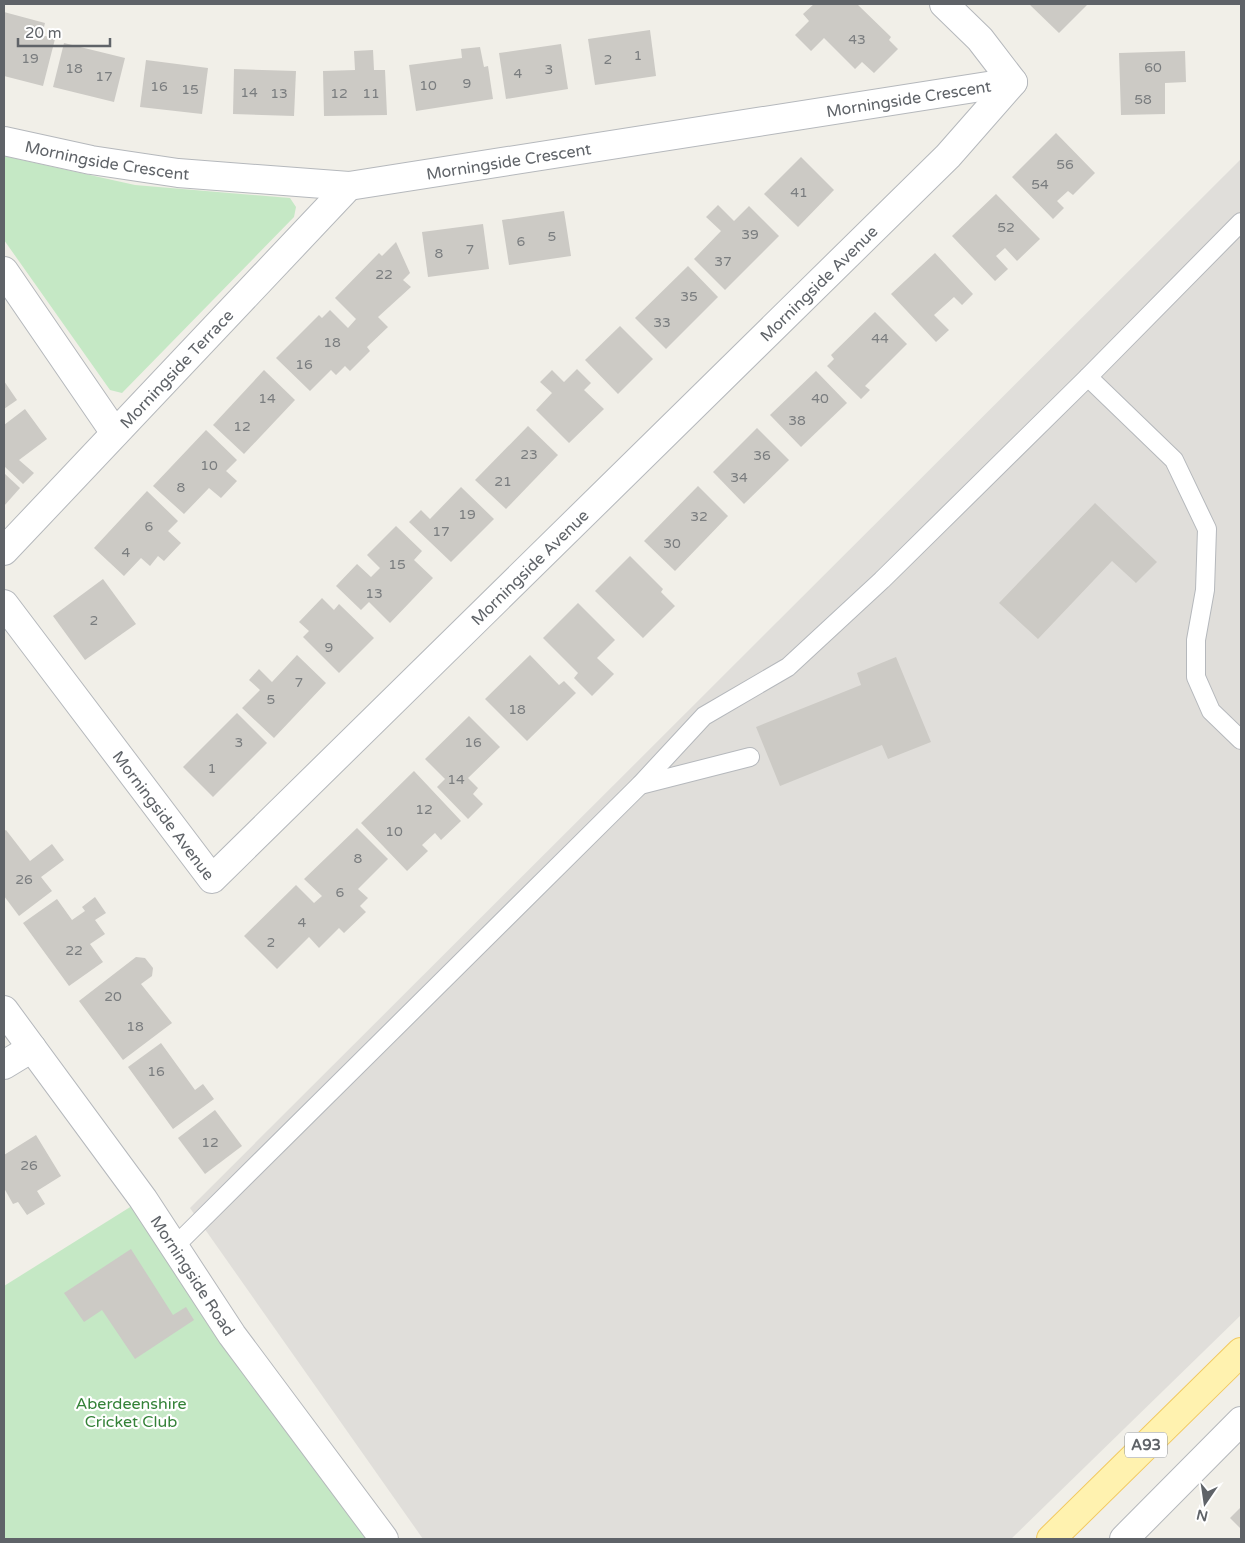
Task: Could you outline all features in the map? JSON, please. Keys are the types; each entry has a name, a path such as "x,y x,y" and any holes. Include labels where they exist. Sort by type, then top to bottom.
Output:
{"main road":[{"name":"A93","path":"1051,1539 1241,1352"}],"street":[{"path":"944,4 980,39 1013,82"},
{"name":"Morningside Crescent","path":"4,141 91,160 178,174 349,186 1013,82"},
{"name":"Morningside Avenue","path":"4,604 212,879 941,162 1013,82"},
{"name":"Morningside Terrace","path":"4,551 349,186"},
{"path":"4,271 115,433"},
{"name":"Morningside Road","path":"4,1010 175,1246 232,1334 384,1539"},
{"path":"4,1065 32,1048"},
{"path":"1124,1539 1241,1421"}],"lane":[{"path":"175,1246 640,785 704,716 788,667 882,580 1088,377 1241,222"},
{"path":"1088,377 1174,460 1207,529 1205,590 1196,640 1196,677 1210,711 1241,740"},
{"path":"640,785 750,757"}],"shaded area":[{"path":"1241,159 1241,1315 1011,1539 423,1539 190,1208"}],"green space":[{"path":"4,156 135,185 290,198 296,207 294,217 122,393 110,390 4,240"},
{"name":"Aberdeenshire Cricket Club","path":"143,1199 384,1539 4,1539 4,1286"}],"building":[{"path":"814,4 857,4 891,37 889,40 898,49 874,73 862,62 855,69 824,38 811,51 795,35 809,21 803,14"},
{"path":"1029,4 1088,4 1059,33"},
{"path":"4,12 45,23 42,35 55,39 43,86 4,76"},
{"path":"650,30 656,76 595,85 588,39"},
{"path":"64,43 125,58 114,102 53,87"},
{"path":"561,44 568,89 506,99 499,53"},
{"path":"480,47 484,67 488,66 493,99 416,111 409,65 462,58 461,49"},
{"path":"373,50 374,70 385,70 387,115 324,116 323,71 355,70 354,51"},
{"path":"1185,51 1186,82 1165,83 1165,114 1121,115 1119,53"},
{"path":"146,60 208,68 202,114 140,107"},
{"path":"234,69 296,71 294,116 233,114"},
{"path":"1056,133 1095,173 1073,195 1068,191 1057,201 1064,208 1053,219 1012,177"},
{"path":"801,157 834,190 798,227 764,194"},
{"path":"996,194 1040,239 1017,261 1005,248 996,256 1008,269 995,281 952,236"},
{"path":"718,205 734,221 749,206 779,236 725,290 694,259 721,231 706,217"},
{"path":"564,211 571,256 509,265 502,220"},
{"path":"483,224 489,269 428,277 422,232"},
{"path":"396,242 410,273 403,280 411,287 378,317 388,327 367,347 370,351 350,371 345,366 336,375 331,370 310,391 276,358 319,315 322,318 330,310 348,328 356,319 335,298 379,253 382,256"},
{"path":"935,253 973,294 962,305 954,297 934,315 949,330 936,342 891,294"},
{"path":"688,266 718,297 666,349 635,318"},
{"path":"875,312 907,344 865,386 870,390 861,399 827,366 834,359 831,355"},
{"path":"620,326 653,359 618,394 585,360"},
{"path":"577,369 591,383 584,390 604,409 569,443 536,410 552,393 540,382 552,370 564,382"},
{"path":"264,370 295,400 244,454 213,425"},
{"path":"816,371 847,403 801,447 770,415"},
{"path":"4,381 17,400 4,409"},
{"path":"25,409 47,439 19,460 34,473 23,484 4,466 4,425"},
{"path":"528,426 558,455 506,509 475,480"},
{"path":"757,428 789,460 744,504 713,472"},
{"path":"206,430 237,460 226,471 237,481 221,498 209,488 184,514 153,486"},
{"path":"4,473 20,488 4,506"},
{"path":"698,486 728,516 675,571 644,541"},
{"path":"461,487 494,519 451,562 409,522 421,510 430,519"},
{"path":"147,491 178,521 168,531 181,543 164,561 158,556 150,566 141,558 124,576 94,548"},
{"path":"1095,503 1157,562 1136,583 1112,561 1038,639 999,603"},
{"path":"396,526 422,551 414,560 433,578 390,623 369,602 361,610 336,586 357,564 371,577 380,568 367,555"},
{"path":"630,556 663,589 661,592 675,606 643,638 595,591"},
{"path":"103,579 136,624 85,660 53,616"},
{"path":"322,598 334,610 339,604 374,638 339,673 303,637 309,631 299,622"},
{"path":"578,603 615,640 597,658 614,674 592,696 574,678 578,673 543,638"},
{"path":"297,655 326,683 274,738 242,708 260,690 249,680 259,669 272,682"},
{"path":"530,655 559,685 564,681 576,693 527,741 485,699"},
{"path":"896,657 931,742 888,759 882,745 780,786 756,727 861,685 857,673"},
{"path":"237,713 267,743 213,797 183,767"},
{"path":"469,716 500,747 468,778 478,788 473,794 483,804 468,819 437,787 445,779 425,759"},
{"path":"414,771 461,821 441,840 435,833 422,845 428,851 407,871 361,823"},
{"path":"357,828 388,859 358,889 368,898 360,906 366,912 344,933 339,928 319,948 309,937 277,969 244,936 296,885 314,903 322,896 304,879"},
{"path":"6,830 30,861 52,844 64,860 41,877 52,891 19,916 4,896 4,831"},
{"path":"95,897 106,913 95,920 105,934 90,944 103,962 69,986 23,923 57,899 72,920 85,911 82,907"},
{"path":"136,957 145,958 153,968 152,976 141,984 172,1023 123,1060 79,1001"},
{"path":"161,1043 195,1090 203,1084 214,1099 173,1129 128,1067"},
{"path":"215,1110 242,1146 205,1174 178,1138"},
{"path":"36,1135 61,1176 37,1191 45,1204 27,1215 18,1202 13,1204 4,1188 4,1155"},
{"path":"131,1249 173,1315 186,1307 194,1320 135,1359 102,1310 84,1322 64,1293"},
{"path":"1241,1507 1241,1529 1230,1518"}]}
